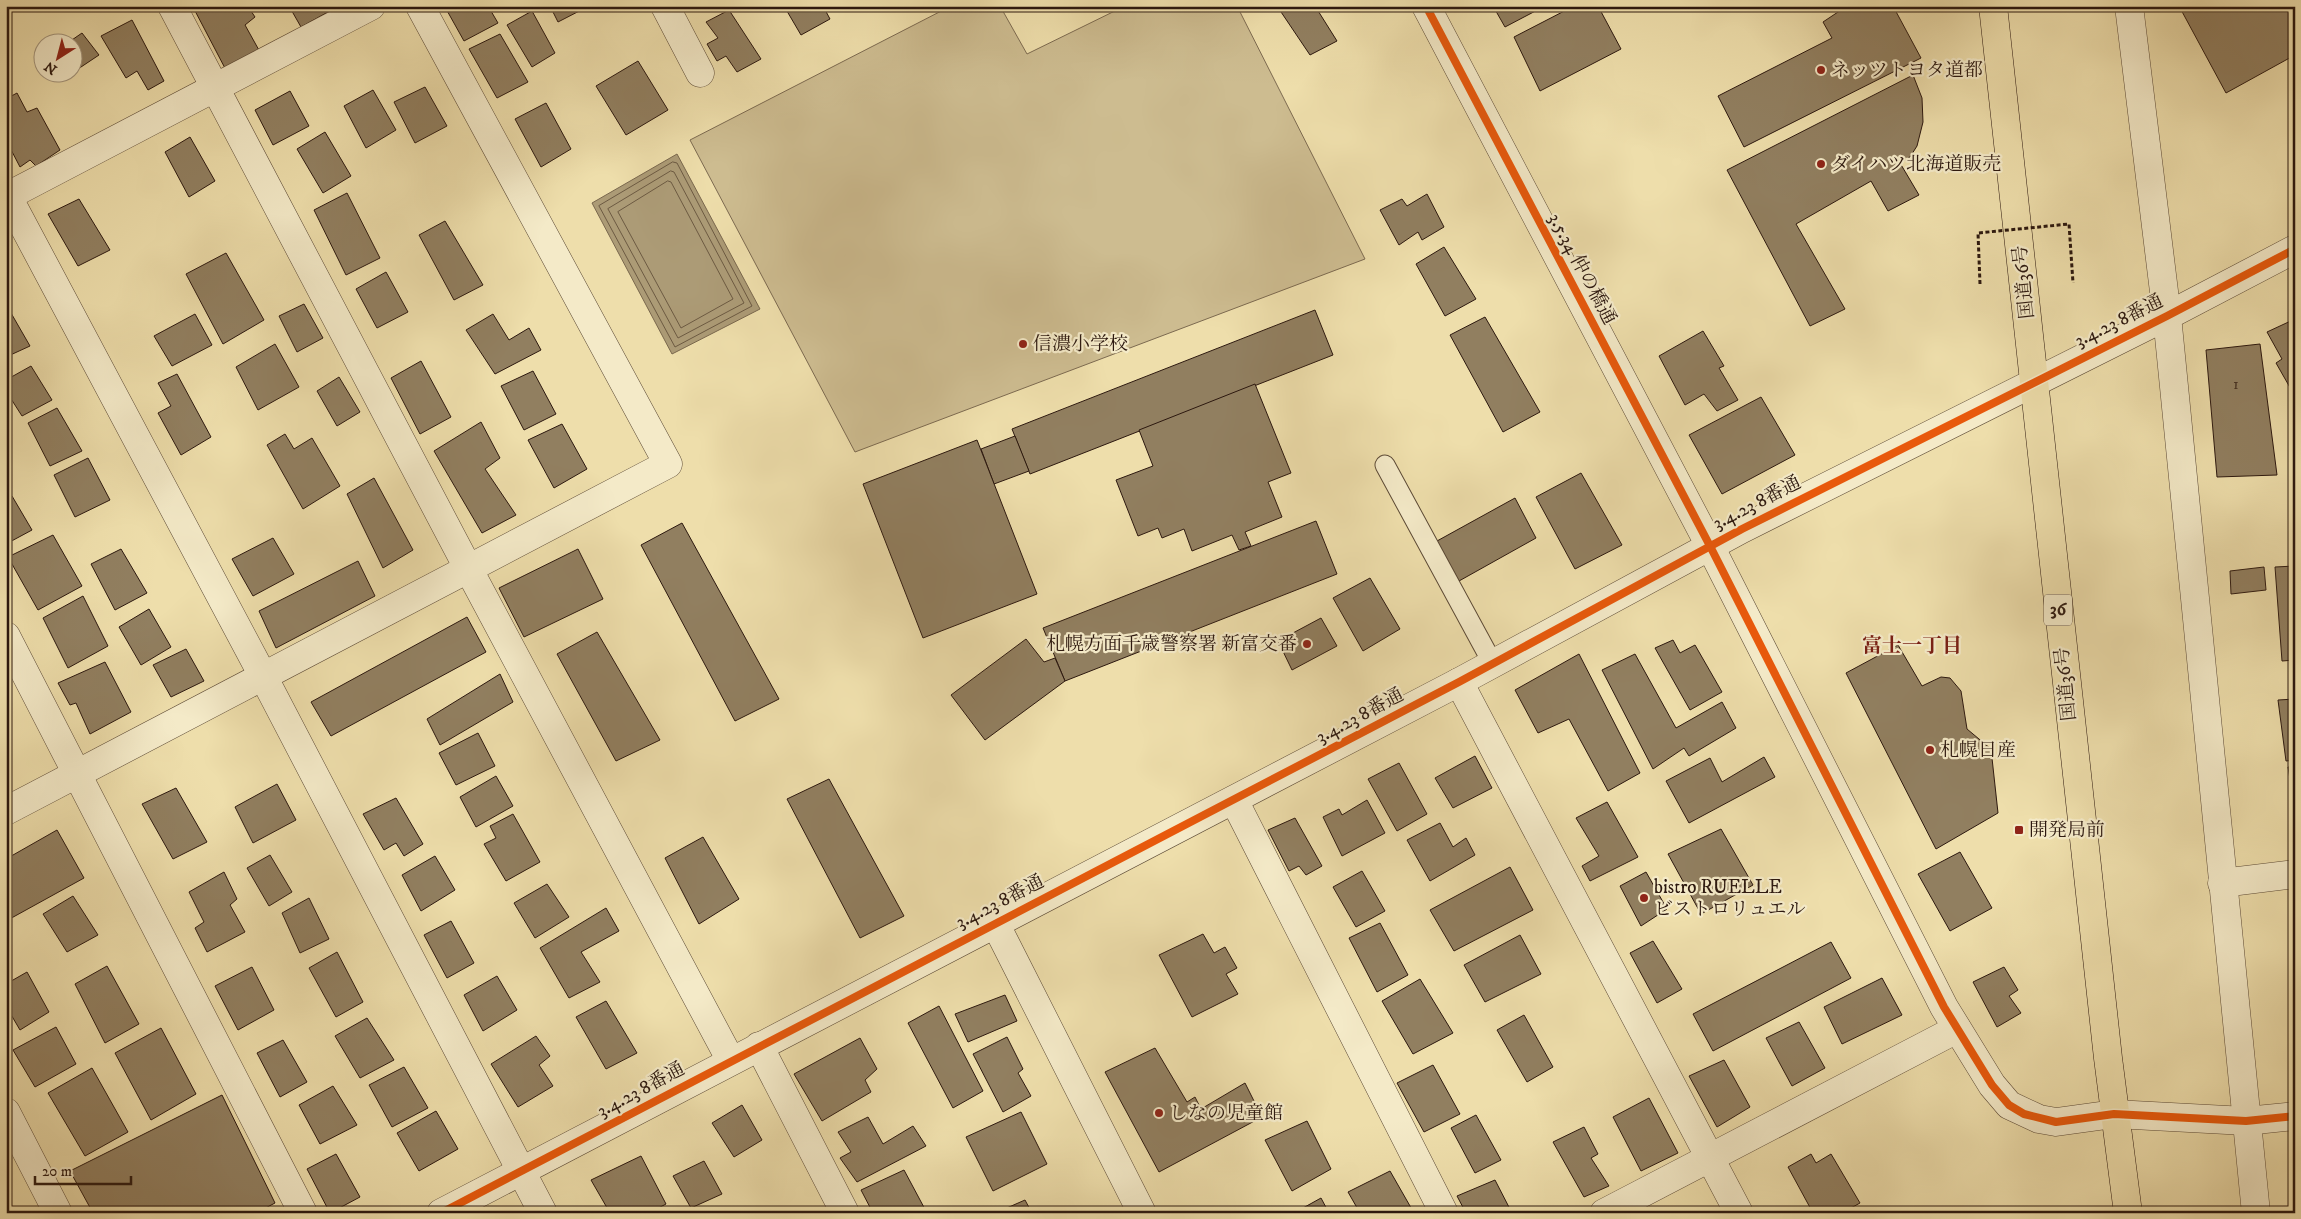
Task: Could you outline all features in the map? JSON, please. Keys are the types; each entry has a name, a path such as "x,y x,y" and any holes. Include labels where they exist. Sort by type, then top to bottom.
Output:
{"highway":[{"name":"国道36号","path":"1993,6 2114,1114 2123,1163 2128,1213"}],"street":[{"path":"172,6 468,568 731,1061"},
{"path":"371,6 7,195 263,676 543,1213"},
{"path":"6,811 668,464 420,6"},
{"path":"665,6 700,73"},
{"name":"3.5.34 仲の橋通","path":"1426,6 1710,546 1926,972 1957,1029 1992,1086 2009,1105 2024,1114 2056,1122 2114,1114 2246,1121 2295,1116"},
{"path":"2129,6 2168,316 2222,883 2256,1213"},
{"name":"3.4.23 8番通","path":"441,1213 1459,682 1710,546 2034,381 2168,316 2295,249"},
{"path":"6,636 303,1213"},
{"path":"1459,682 1739,1213"},
{"path":"1234,800 1444,1213"},
{"path":"2222,883 2295,874"},
{"path":"995,923 1142,1213"},
{"path":"1604,1213 1957,1029"},
{"path":"758,1046 845,1213"},
{"path":"6,1112 58,1213"}],"lane":[{"path":"1385,465 1493,664"}],"path":[{"path":"1980,284 1978,233 2069,224 2073,283"}],"shaded area":[{"path":"951,6 1000,6 1027,54 1125,6 1237,6 1365,259 855,452 690,140"}],"water":[{"path":"677,154 760,309 672,354 592,203"}],"building":[{"path":"252,6 249,8 255,17 245,25 260,52 227,72 193,7"},
{"path":"289,6 325,6 328,12 301,27"},
{"path":"488,6 498,23 464,41 445,7"},
{"path":"550,6 589,6 558,22"},
{"path":"784,6 823,6 830,19 801,35"},
{"path":"1277,6 1315,6 1337,41 1310,55"},
{"path":"1493,6 1545,6 1505,27"},
{"path":"1574,6 1598,6 1621,49 1540,91 1514,37"},
{"path":"1847,6 1893,6 1921,58 1744,147 1718,96 1832,38 1823,22"},
{"path":"2179,6 2295,6 2295,55 2226,93"},
{"path":"729,10 761,59 737,72 726,56 717,61 707,44 718,38 706,22"},
{"path":"532,11 555,53 532,67 507,25"},
{"path":"132,20 164,81 148,90 137,71 126,78 101,36"},
{"path":"82,33 99,55 82,66"},
{"path":"500,34 528,82 497,98 469,49"},
{"path":"638,61 668,110 626,135 596,86"},
{"path":"1913,75 1922,98 1923,122 1917,146 1910,157 1900,163 1919,195 1888,211 1871,181 1796,224 1845,309 1810,326 1727,170"},
{"path":"425,87 447,126 415,143 394,102"},
{"path":"373,90 396,130 366,148 344,106"},
{"path":"290,91 309,126 273,145 255,110"},
{"path":"17,93 27,112 37,108 60,150 36,166 30,160 20,167 6,140 6,99"},
{"path":"546,103 571,149 541,167 515,119"},
{"path":"325,132 351,176 323,193 297,149"},
{"path":"190,137 215,181 189,197 165,152"},
{"path":"347,193 380,258 346,275 314,210"},
{"path":"1427,194 1444,227 1422,240 1418,232 1399,245 1380,210 1402,199 1407,206"},
{"path":"79,199 110,250 78,266 48,214"},
{"path":"445,221 483,285 454,300 419,235"},
{"path":"1444,247 1476,299 1445,316 1416,264"},
{"path":"226,253 264,320 223,344 186,274"},
{"path":"386,272 408,312 377,328 356,289"},
{"path":"304,304 323,338 297,352 279,316"},
{"path":"1315,310 1333,355 1030,474 1012,429"},
{"path":"11,313 30,346 6,357 6,316"},
{"path":"195,314 212,345 172,366 154,336"},
{"path":"493,314 509,340 529,328 541,350 495,374 466,330"},
{"path":"1485,317 1540,412 1503,432 1450,335"},
{"path":"2295,319 2295,390 2292,391 2276,363 2282,359 2267,332"},
{"path":"1703,331 1724,366 1719,368 1738,400 1717,411 1704,394 1685,405 1659,356"},
{"path":"275,344 299,387 258,410 236,367"},
{"path":"2260,344 2277,475 2217,477 2206,350"},
{"path":"421,361 451,417 420,434 391,378"},
{"path":"31,366 52,400 22,416 6,391 6,380"},
{"path":"533,371 556,414 524,430 501,386"},
{"path":"177,374 211,437 181,455 158,413 171,406 158,383"},
{"path":"339,377 360,412 337,426 317,391"},
{"path":"1255,384 1291,473 1268,482 1282,517 1245,532 1251,546 1239,550 1232,535 1192,551 1184,529 1162,538 1158,528 1138,536 1116,480 1153,466 1139,430"},
{"path":"1761,397 1795,455 1722,494 1689,435"},
{"path":"57,408 82,451 50,466 28,423"},
{"path":"481,422 500,458 485,469 516,515 482,533 434,451"},
{"path":"562,424 587,469 554,488 528,440"},
{"path":"285,434 294,449 312,438 340,486 303,509 267,445"},
{"path":"1015,436 1029,471 994,484 981,449"},
{"path":"977,440 1037,594 923,638 863,484"},
{"path":"88,458 110,500 75,517 54,475"},
{"path":"1581,473 1622,545 1575,569 1536,497"},
{"path":"374,478 413,550 383,568 347,494"},
{"path":"12,496 32,530 6,544 6,499"},
{"path":"1515,498 1536,538 1459,581 1437,541"},
{"path":"1316,521 1337,574 1065,681 1043,628"},
{"path":"682,523 779,699 735,721 641,545"},
{"path":"53,535 82,586 38,610 8,557"},
{"path":"273,538 294,574 253,596 232,559"},
{"path":"121,549 147,593 115,610 91,564"},
{"path":"578,549 603,599 524,637 499,588"},
{"path":"358,561 375,596 276,648 259,611"},
{"path":"2295,566 2295,660 2282,661 2275,567"},
{"path":"2264,567 2266,590 2231,594 2230,571"},
{"path":"1370,578 1400,629 1363,651 1333,598"},
{"path":"83,596 108,646 68,668 43,618"},
{"path":"149,609 171,647 141,665 119,627"},
{"path":"467,617 486,652 331,736 311,702"},
{"path":"1321,618 1337,646 1292,670 1278,641"},
{"path":"597,632 660,740 616,761 557,654"},
{"path":"1026,639 1044,662 1055,658 1065,681 985,740 951,695"},
{"path":"1673,640 1680,653 1695,645 1722,692 1690,710 1655,648"},
{"path":"1898,645 1922,686 1941,677 1950,678 1961,691 1967,729 1991,749 1998,813 1936,849 1846,673"},
{"path":"186,649 204,681 171,697 153,665"},
{"path":"1579,654 1640,773 1608,791 1569,719 1538,733 1515,690"},
{"path":"1635,654 1676,728 1722,702 1736,728 1689,756 1684,748 1653,769 1602,670"},
{"path":"105,662 131,712 90,734 76,703 70,705 58,683"},
{"path":"500,674 513,702 440,745 427,719"},
{"path":"2295,699 2295,760 2286,761 2278,700"},
{"path":"478,733 495,766 456,785 439,753"},
{"path":"1475,756 1492,788 1453,808 1435,778"},
{"path":"1764,757 1775,777 1689,823 1666,781 1710,758 1722,782"},
{"path":"1399,763 1427,814 1397,831 1368,779"},
{"path":"2288,767 2295,767 2295,811"},
{"path":"496,776 513,806 476,827 460,797"},
{"path":"829,779 904,916 860,938 787,799"},
{"path":"277,784 296,820 253,843 235,807"},
{"path":"176,788 207,842 173,859 142,804"},
{"path":"396,798 423,844 404,856 396,843 384,850 363,814"},
{"path":"1367,800 1385,833 1342,856 1323,817 1339,809 1342,815"},
{"path":"1607,802 1638,857 1590,881 1582,866 1599,856 1576,818"},
{"path":"513,814 540,862 506,881 484,844 496,838 490,826"},
{"path":"1295,818 1322,866 1306,875 1299,866 1289,871 1268,830"},
{"path":"1440,823 1453,847 1466,838 1475,855 1430,881 1407,840"},
{"path":"1721,829 1753,885 1701,914 1668,854"},
{"path":"57,830 84,878 6,921 6,859"},
{"path":"703,837 739,899 699,924 665,858"},
{"path":"1960,852 1992,908 1950,931 1918,874"},
{"path":"270,855 292,892 269,906 247,868"},
{"path":"435,856 455,890 421,911 402,875"},
{"path":"1510,867 1533,910 1454,951 1430,910"},
{"path":"1362,871 1385,911 1356,927 1333,887"},
{"path":"224,872 237,899 230,905 245,932 207,952 195,928 204,922 189,892"},
{"name":"bistro RUELLE ビストロリュエル","path":"1646,872 1667,909 1641,926 1620,886"},
{"path":"547,884 569,917 535,938 514,903"},
{"path":"73,896 98,935 67,952 43,914"},
{"path":"309,898 329,939 300,953 282,913"},
{"path":"606,908 619,931 581,952 600,982 569,998 540,948"},
{"path":"451,921 474,963 447,978 424,935"},
{"path":"1380,923 1408,975 1377,992 1349,938"},
{"path":"1203,934 1214,953 1225,947 1237,968 1226,974 1238,994 1192,1017 1159,955"},
{"path":"1520,935 1541,974 1485,1002 1464,965"},
{"path":"1653,941 1682,989 1657,1003 1630,953"},
{"path":"1831,942 1851,978 1713,1051 1693,1014"},
{"path":"2291,942 2295,942 2295,990"},
{"path":"337,952 363,1002 336,1017 309,968"},
{"path":"107,966 139,1024 105,1043 75,984"},
{"path":"252,967 274,1010 238,1030 215,986"},
{"path":"2004,967 2018,990 2009,996 2021,1013 1997,1027 1973,982"},
{"path":"27,972 49,1012 20,1030 6,1006 6,984"},
{"path":"497,976 517,1010 483,1031 464,995"},
{"path":"1882,978 1902,1015 1842,1044 1824,1007"},
{"path":"1420,979 1453,1033 1413,1054 1382,1001"},
{"path":"1005,995 1017,1021 968,1042 955,1014"},
{"path":"606,1001 637,1053 606,1069 576,1017"},
{"path":"939,1006 983,1091 953,1108 908,1023"},
{"path":"1524,1015 1553,1067 1527,1082 1497,1030"},
{"path":"367,1018 394,1060 360,1078 335,1036"},
{"path":"1799,1022 1825,1068 1792,1086 1766,1038"},
{"path":"56,1027 76,1064 35,1087 13,1050"},
{"path":"161,1028 196,1094 151,1120 115,1053"},
{"path":"536,1036 550,1056 539,1065 553,1086 518,1107 491,1064"},
{"path":"1007,1037 1023,1069 1018,1073 1031,1096 1003,1112 973,1054"},
{"path":"860,1038 877,1069 865,1080 871,1092 822,1121 794,1074"},
{"path":"283,1040 307,1082 280,1097 257,1053"},
{"path":"1155,1048 1187,1102 1195,1097 1201,1109 1245,1083 1262,1117 1159,1172 1105,1072"},
{"path":"1724,1060 1750,1107 1717,1127 1689,1076"},
{"path":"1433,1065 1460,1114 1424,1132 1397,1083"},
{"path":"404,1067 428,1108 392,1127 369,1085"},
{"path":"92,1068 128,1132 85,1156 48,1093"},
{"path":"333,1086 357,1125 320,1144 299,1105"},
{"path":"222,1095 275,1203 256,1213 93,1213 70,1171"},
{"path":"1649,1098 1678,1153 1641,1171 1613,1117"},
{"path":"742,1105 762,1140 734,1157 712,1123"},
{"path":"436,1111 458,1149 419,1171 397,1133"},
{"path":"1021,1112 1047,1164 993,1191 966,1137"},
{"path":"1476,1115 1501,1160 1475,1173 1451,1128"},
{"path":"868,1117 883,1144 913,1126 926,1146 857,1182 840,1158 851,1152 838,1132"},
{"path":"1307,1121 1331,1169 1292,1191 1265,1140"},
{"path":"1584,1127 1598,1154 1591,1158 1609,1186 1584,1197 1553,1142"},
{"path":"336,1154 360,1197 330,1213 307,1169"},
{"path":"1811,1154 1816,1163 1831,1154 1860,1203 1842,1213 1813,1213 1788,1167"},
{"path":"641,1156 666,1204 649,1213 610,1213 591,1180"},
{"path":"704,1161 722,1194 691,1208 673,1176"},
{"path":"904,1170 927,1213 873,1213 861,1190"},
{"path":"1390,1171 1414,1213 1360,1213 1348,1192"},
{"path":"1495,1180 1512,1213 1466,1213 1457,1196"},
{"path":"1321,1198 1329,1213 1294,1213"},
{"path":"1025,1200 1032,1213 1000,1211"}],"cycle path":[{"path":"1426,6 1710,546 1944,1007 1992,1085 2009,1105 2024,1114 2056,1122 2114,1114 2246,1121 2295,1116"},
{"path":"441,1213 1459,682 1742,529 2167,316 2295,249"}],"place":[{"name":"ネッツトヨタ道都","path":"1821,70"},
{"name":"ダイハツ北海道販売","path":"1821,164"},
{"name":"信濃小学校","path":"1023,344"},
{"name":"札幌方面千歳警察署 新富交番","path":"1307,644"},
{"name":"札幌日産","path":"1930,750"},
{"name":"開発局前","path":"2019,830"},
{"name":"bistro RUELLE ビストロリュエル","path":"1644,898"},
{"name":"しなの児童館","path":"1159,1113"}],"district":[{"name":"富士一丁目","path":"1912,646"}]}
